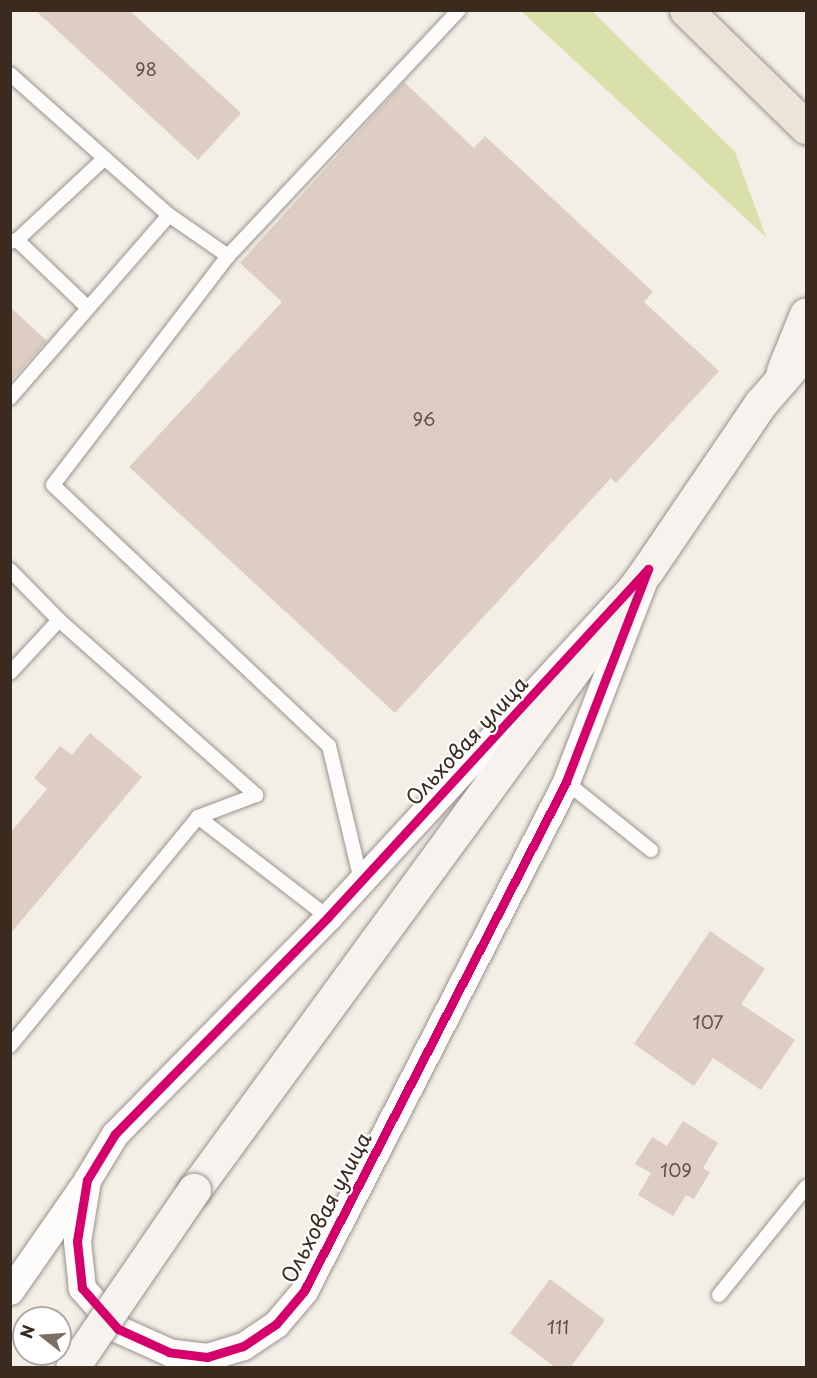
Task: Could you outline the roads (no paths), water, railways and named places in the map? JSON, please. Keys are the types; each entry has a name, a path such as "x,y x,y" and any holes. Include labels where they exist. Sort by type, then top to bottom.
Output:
{"main road":[{"path":"686,10 805,129"},
{"path":"778,384 807,314"},
{"name":"Ольховая улица","path":"72,1368 194,1190 648,569 778,384 807,351"},
{"path":"778,384 807,367"}],"street":[{"name":"Ольховая улица","path":"10,1291 87,1180 115,1134 328,917 648,569"},
{"name":"Ольховая улица","path":"87,1180 77,1241 82,1287 118,1329 169,1352 207,1358 243,1346 276,1324 304,1291 566,782 648,569"}],"lane":[{"path":"362,880 329,746 53,485 228,256 459,10"},
{"path":"10,74 169,215 228,256"},
{"path":"86,306 14,241 105,158"},
{"path":"10,398 86,306 169,215"},
{"path":"10,570 59,620 256,795 198,817 10,1046"},
{"path":"10,673 59,620"},
{"path":"566,782 651,850"},
{"path":"198,817 328,917"},
{"path":"719,1295 807,1187"}]}
